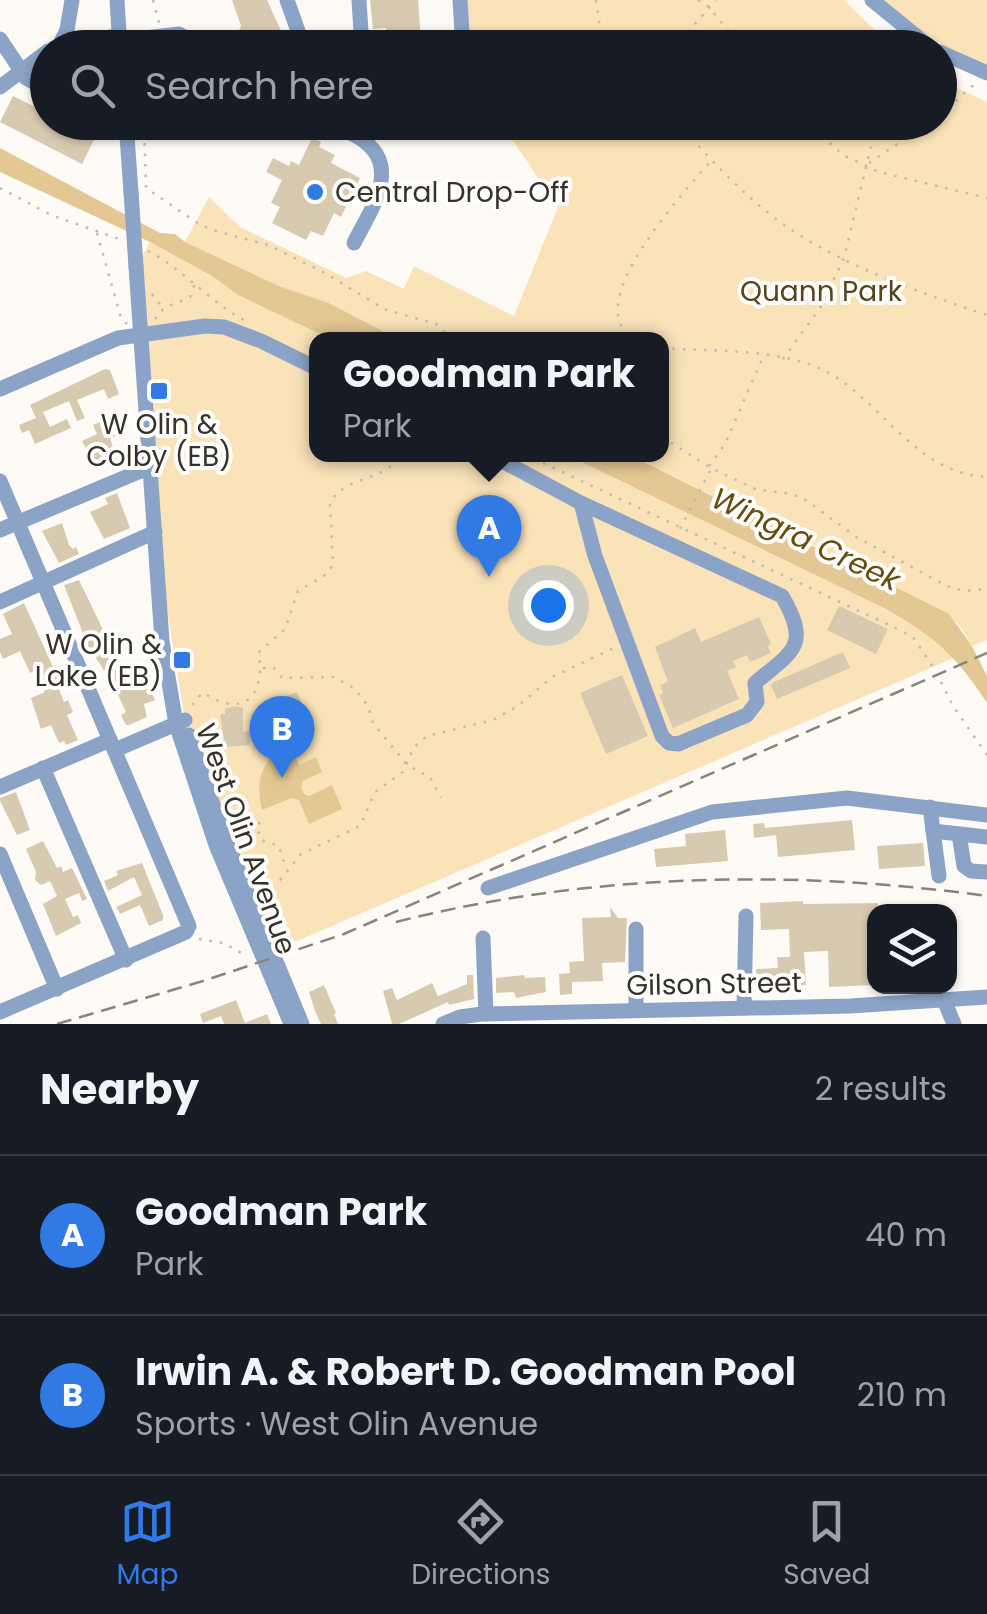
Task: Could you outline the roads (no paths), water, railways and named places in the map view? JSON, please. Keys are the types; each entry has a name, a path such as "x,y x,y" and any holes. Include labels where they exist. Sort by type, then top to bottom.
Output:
{"street":[{"path":"67,30 72,0"},
{"path":"117,0 119,30"},
{"path":"287,0 298,30"},
{"path":"359,0 361,30"},
{"path":"460,0 462,30"},
{"path":"872,0 906,30"},
{"path":"0,40 30,80"},
{"path":"957,59 987,72"},
{"path":"0,87 30,63"},
{"name":"West Olin Avenue","path":"130,140 140,193 135,329 150,466 162,641 222,830 302,1024"},
{"path":"354,243 383,184 382,167 362,140"},
{"path":"0,389 135,329 224,327 309,365"},
{"path":"504,462 581,503 782,596 794,616 797,636 793,652 755,682 757,702 747,715 686,742 669,742 662,736 595,556 581,503"},
{"path":"0,530 150,466"},
{"path":"0,482 187,919 186,931 0,1012"},
{"path":"0,602 156,540"},
{"path":"0,787 184,716"},
{"name":"West Olin Avenue","path":"184,716 216,845 290,1024"},
{"path":"43,768 126,960"},
{"path":"488,888 712,812 847,798 987,815"},
{"path":"930,807 938,876"},
{"path":"933,831 987,837"},
{"path":"959,834 964,866 971,871 987,872"},
{"path":"0,854 56,989"},
{"path":"746,916 751,1008 764,1024"},
{"path":"636,929 636,1009"},
{"path":"483,938 485,1017"},
{"name":"Gilson Street","path":"443,1024 460,1017 579,1018 636,1009 667,1016 751,1008 854,1014 987,997"},
{"path":"944,1000 954,1024"}],"railway":[{"path":"57,1024 344,934 987,653"},
{"path":"396,922 542,893 690,880 839,882 987,896"}],"place":[{"name":"Central Drop-Off","path":"315,192"},
{"name":"W Olin & Colby (EB)","path":"159,391"},
{"name":"Goodman Park","path":"489,577"},
{"name":"W Olin & Lake (EB)","path":"182,660"},
{"name":"Irwin A. & Robert D. Goodman Pool","path":"282,778"}],"park label":[{"name":"Quann Park","path":"821,291"}],"water label":[{"name":"Wingra Creek","path":"806,539"}]}
